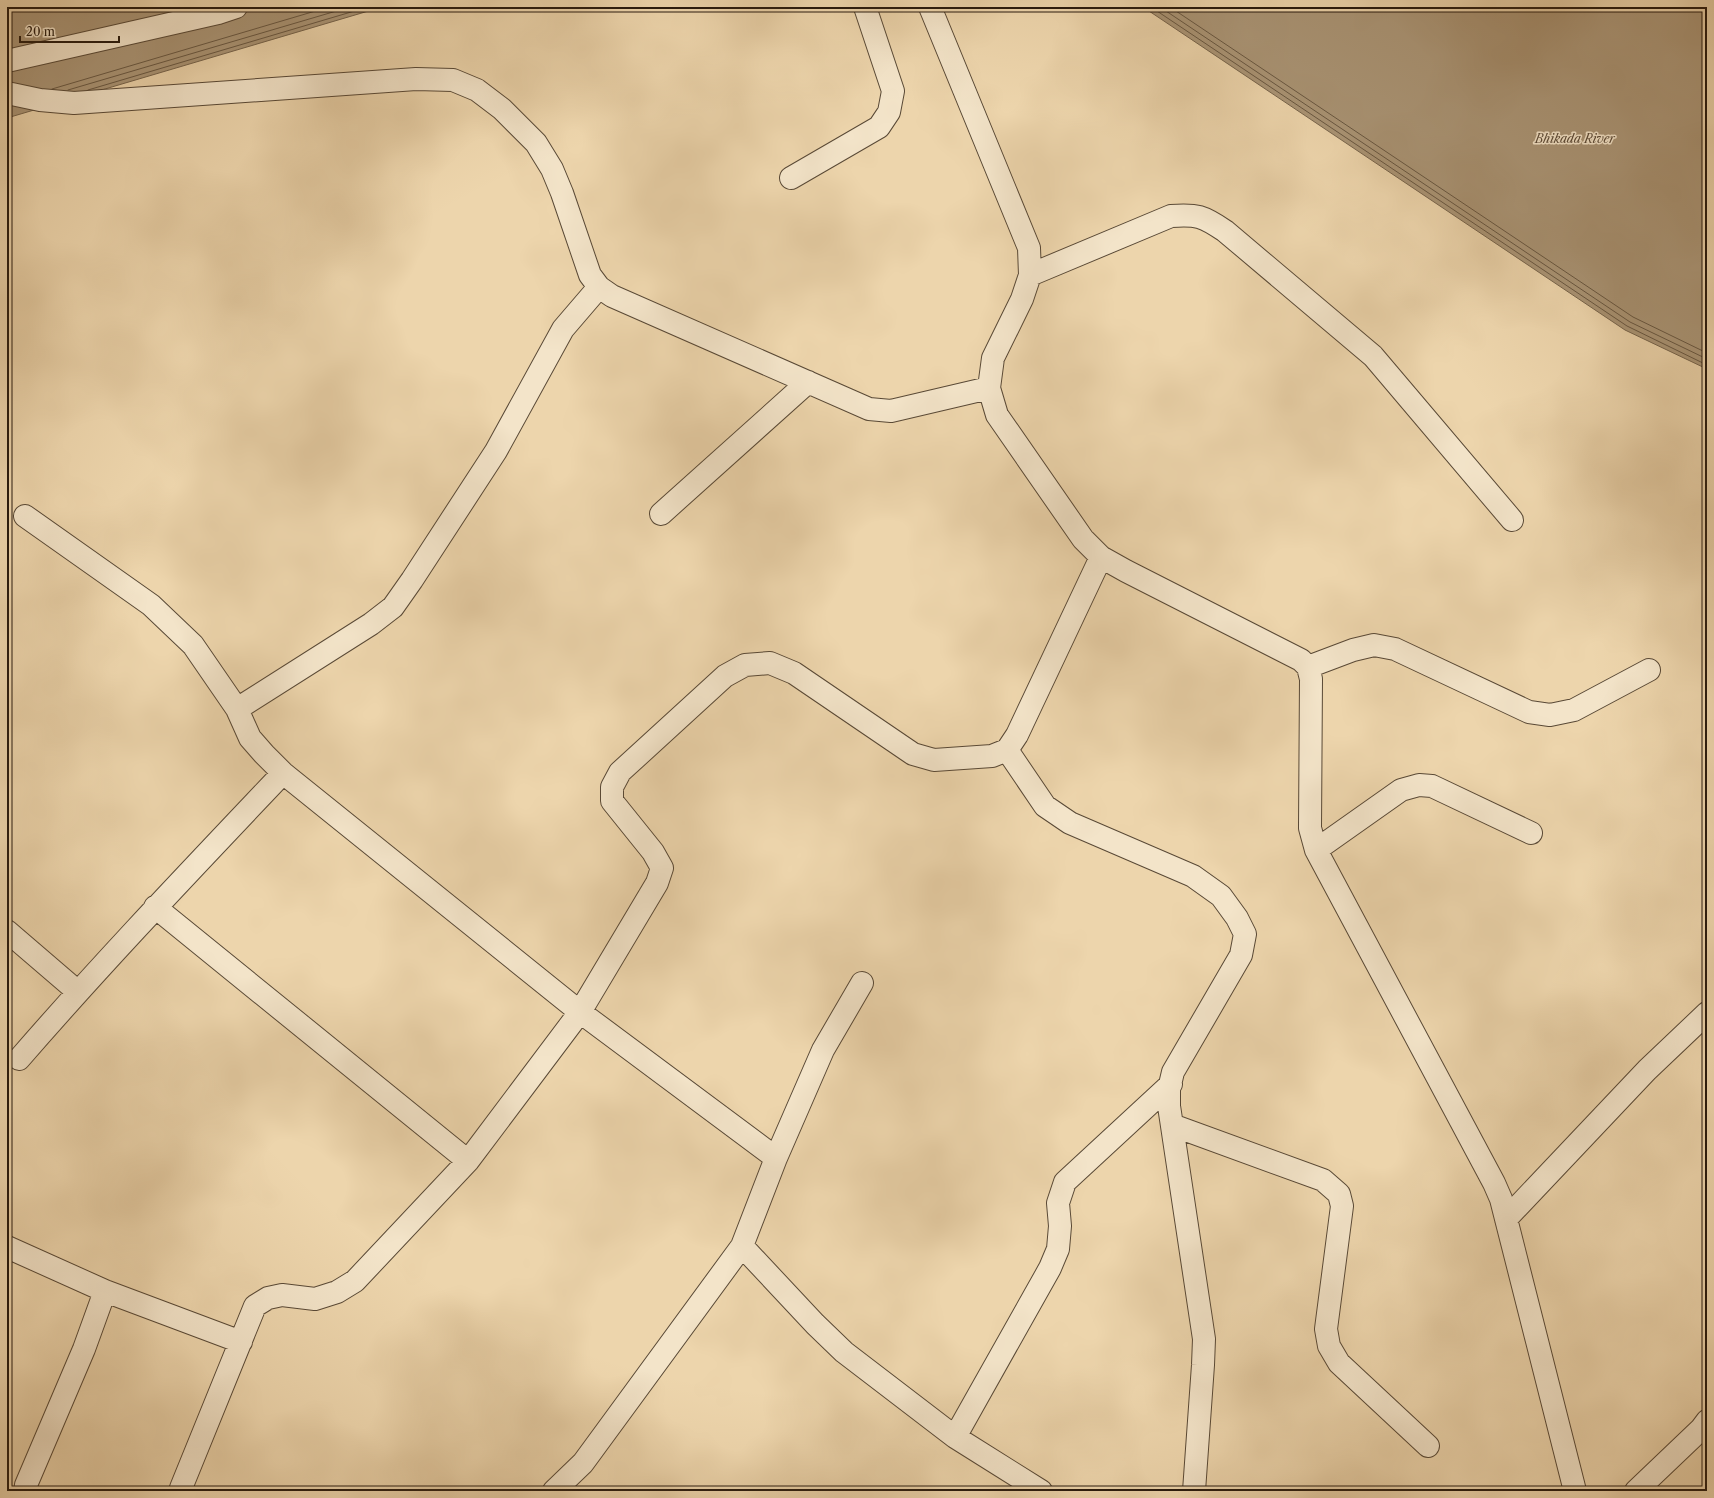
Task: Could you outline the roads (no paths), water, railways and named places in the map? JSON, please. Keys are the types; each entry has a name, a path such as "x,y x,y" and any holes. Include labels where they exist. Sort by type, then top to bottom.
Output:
{"street":[{"path":"7,61 218,13 236,7"},
{"path":"791,178 879,127 889,112 893,91 865,7"},
{"path":"930,7 1029,248 1030,275 1022,299 993,358 989,388 997,415 1083,540 1101,557 1301,660 1308,667 1311,679 1310,828 1316,850 1494,1183 1501,1199 1575,1491"},
{"path":"7,93 40,100 74,103 408,80 453,80 477,90 502,109 536,143 552,169 562,193 590,275 599,287 612,296 869,409 891,411 989,388"},
{"path":"1030,275 1171,216 1193,214 1210,221 1225,231 1373,356 1512,520"},
{"path":"237,708 371,624 393,606 412,580 496,451 563,329 599,287"},
{"path":"661,514 808,382"},
{"path":"25,516 150,605 193,645 237,708 250,738 283,773 580,1012 776,1158"},
{"path":"181,1488 255,1306 268,1298 282,1295 314,1299 337,1292 355,1281 468,1161 580,1012 657,883 662,868 653,852 612,801 612,787 620,772 725,676 745,665 770,663 794,673 913,754 934,760 992,756 1007,750 1017,735 1101,557"},
{"path":"1308,667 1353,650 1374,645 1395,649 1529,712 1550,715 1574,710 1649,670"},
{"path":"1007,750 1045,806 1070,823 1193,876 1221,896 1237,918 1245,934 1241,955 1173,1072 1168,1106 1204,1339 1194,1491"},
{"path":"19,1059 156,907 283,773"},
{"path":"1316,850 1401,790 1419,785 1432,786 1531,833"},
{"path":"156,907 468,1161"},
{"path":"7,930 78,992"},
{"path":"554,1491 582,1463 742,1246 776,1158 823,1050 862,983"},
{"path":"1506,1219 1647,1070 1707,1012"},
{"path":"955,1437 1050,1268 1058,1249 1060,1226 1058,1203 1065,1182 1171,1084"},
{"path":"1172,1125 1323,1180 1339,1194 1342,1206 1326,1329 1329,1346 1339,1363 1428,1446"},
{"path":"742,1246 815,1324 844,1352 955,1437 1041,1491"},
{"path":"7,1247 105,1291 241,1342"},
{"path":"25,1491 26,1485 84,1349 105,1291"},
{"path":"1636,1491 1705,1428"}],"water":[{"path":"7,7 382,7 7,118"},
{"name":"Bhikada River","path":"1143,7 1707,7 1707,369 1625,330"}]}
